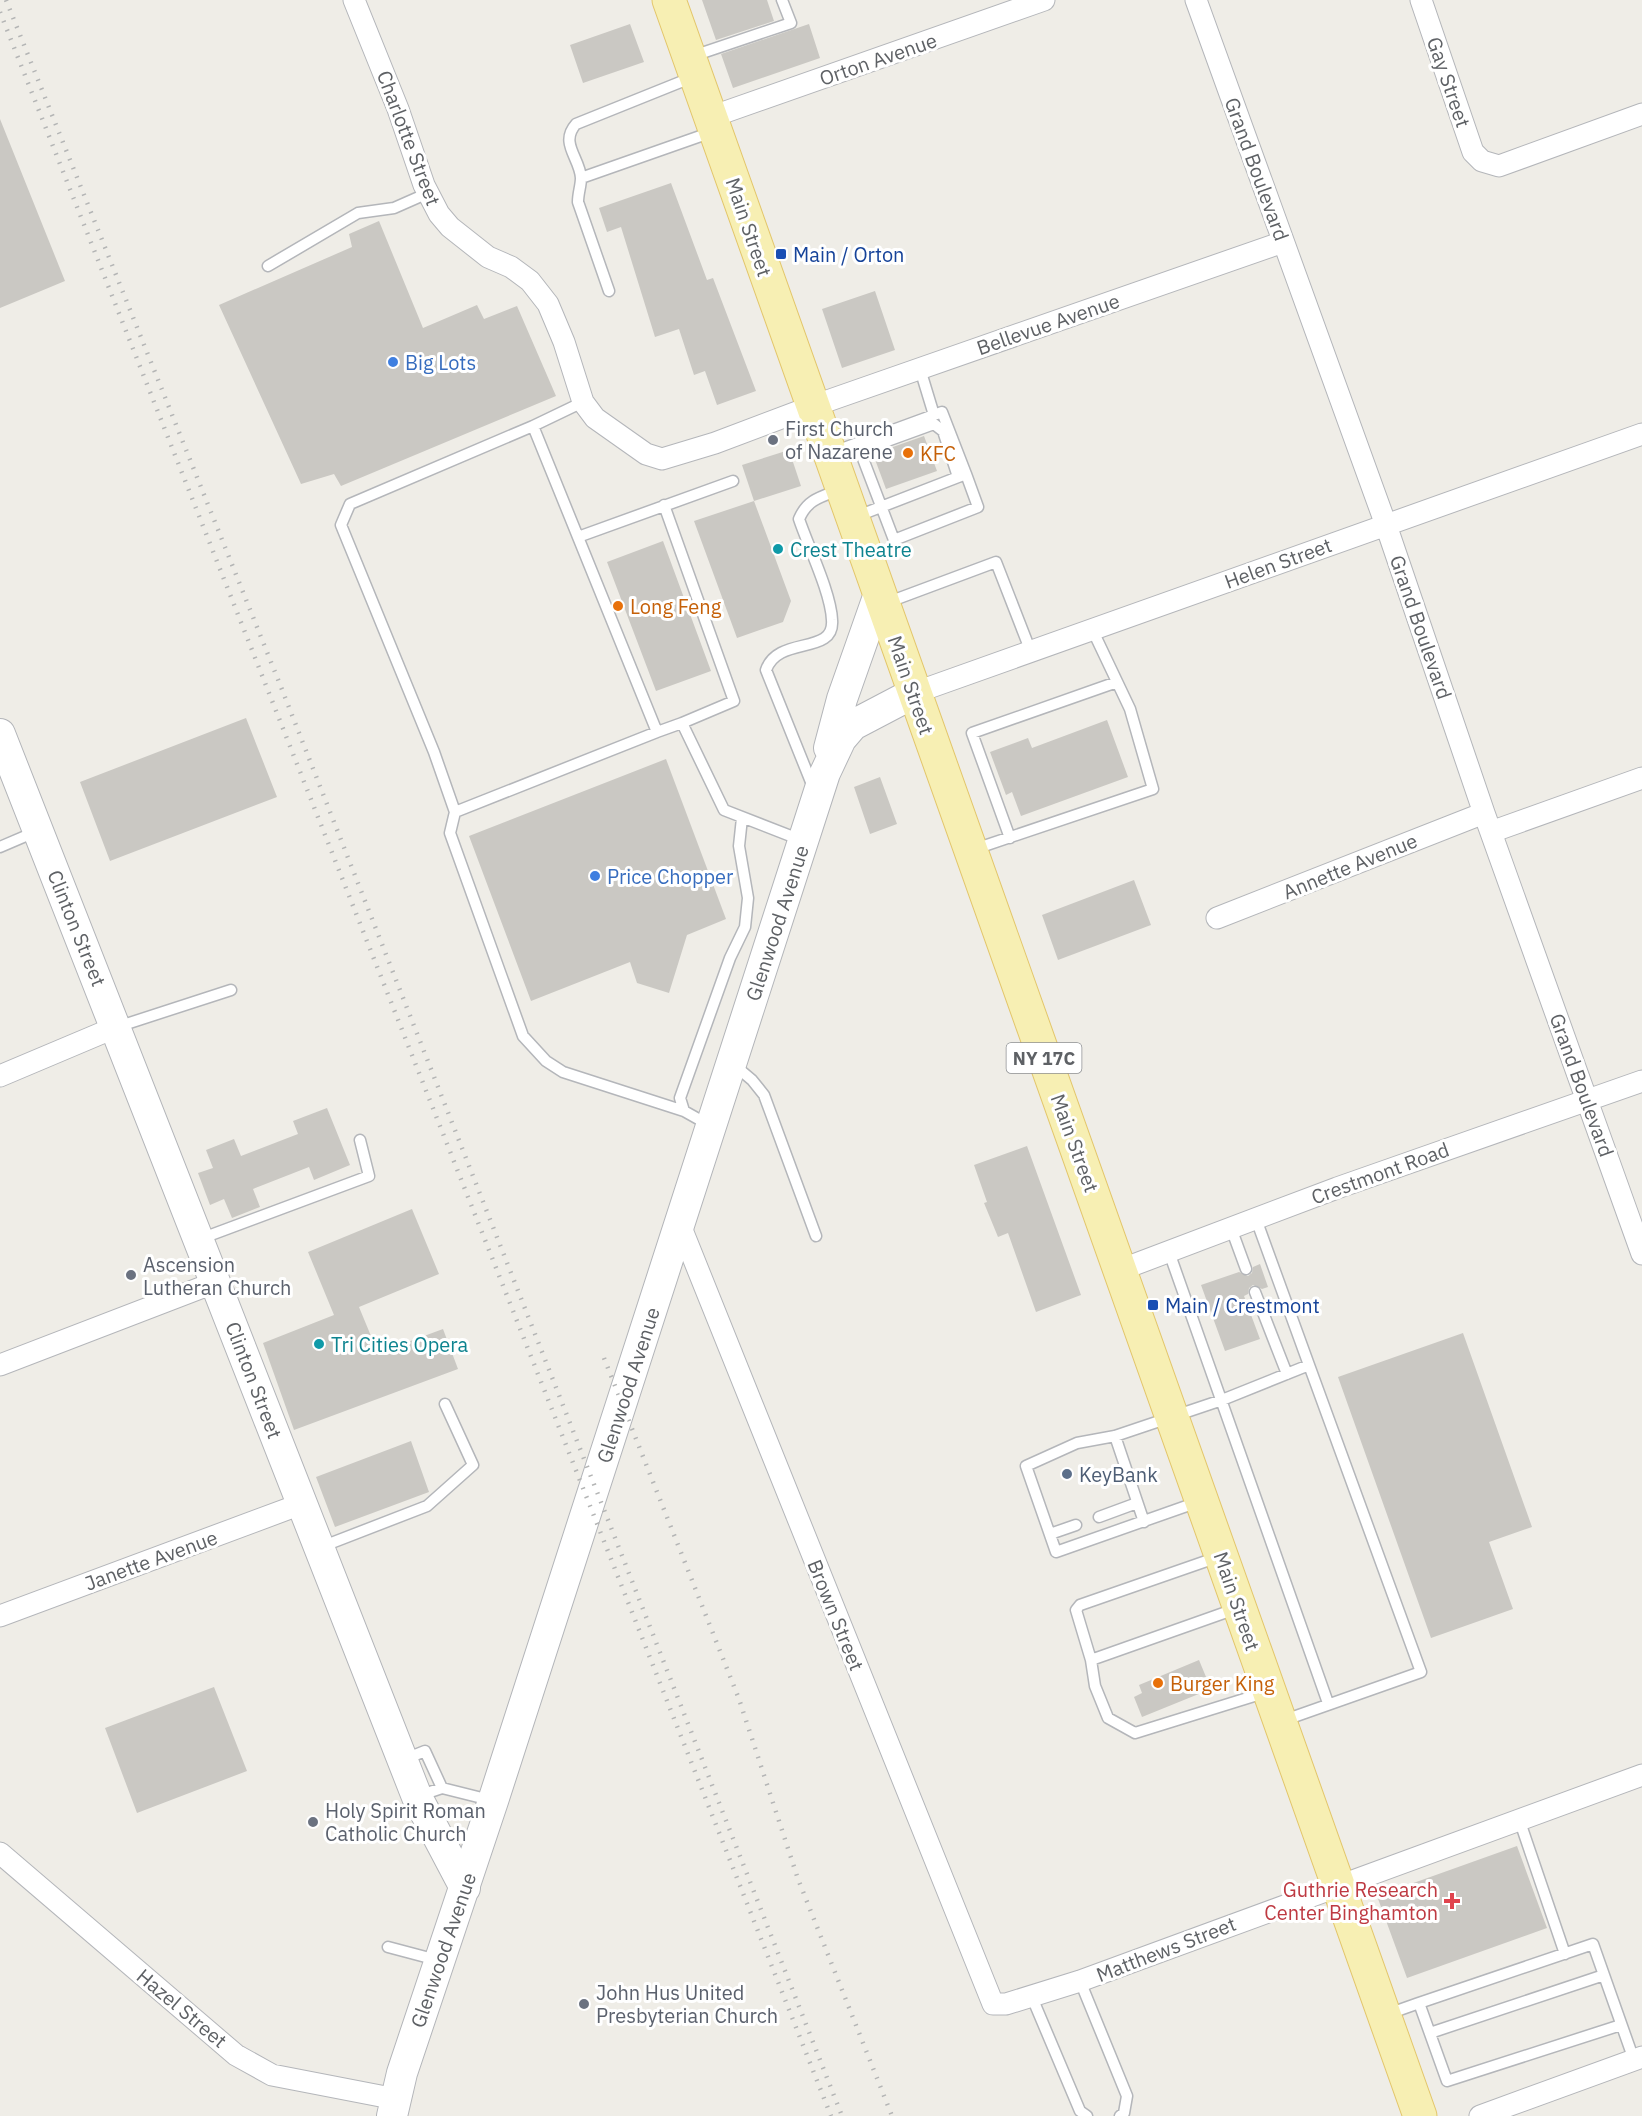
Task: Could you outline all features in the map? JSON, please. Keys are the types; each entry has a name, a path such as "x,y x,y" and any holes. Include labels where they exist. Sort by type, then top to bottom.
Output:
{"main road":[{"name":"Main Street","path":"669,0 813,406 849,446 847,504 1420,2116"}],"street":[{"name":"Charlotte Street","path":"354,0 398,109 428,193 439,214 450,227 488,257 511,267 530,281 548,304 564,342 583,402"},
{"name":"Orton Avenue","path":"713,124 1044,0"},
{"name":"Grand Boulevard","path":"1196,0 1386,525 1487,823 1642,1254"},
{"name":"Gay Street","path":"1421,0 1473,152 1482,160 1499,166 1642,114"},
{"name":"Bellevue Avenue","path":"583,402 595,418 620,438 645,454 662,459 715,443 813,406 1283,243"},
{"name":"Helen Street","path":"914,693 1642,434"},
{"path":"821,785 842,699 881,599"},
{"name":"Glenwood Avenue","path":"394,2107 821,785 841,739 854,725 914,693"},
{"name":"Clinton Street","path":"0,734 200,1239 402,1760 430,1792 465,1888"},
{"name":"Annette Avenue","path":"1217,918 1487,823 1642,778"},
{"path":"0,1076 116,1027"},
{"name":"Crestmont Road","path":"1120,1270 1642,1081"},
{"name":"Brown Street","path":"680,1225 993,2004"},
{"path":"0,1365 216,1282"},
{"name":"Janette Avenue","path":"0,1616 301,1504"},
{"name":"Matthews Street","path":"993,2004 1006,2004 1080,1981 1338,1884 1642,1775"},
{"name":"Hazel Street","path":"0,1853 236,2055 272,2075 394,2107"},
{"path":"1480,2116 1638,2059"}],"lane":[{"path":"609,291 578,202 577,190 581,178 569,144 570,131 576,124 693,66 791,23 782,0"},
{"path":"581,178 713,124"},
{"path":"268,266 358,213 394,208 428,193"},
{"path":"920,369 934,415"},
{"path":"583,402 533,426 350,504 341,525 434,752 455,812 450,833 524,1036 546,1061 563,1072 684,1111 711,1127"},
{"path":"849,446 942,412 962,476"},
{"path":"934,424 943,430 978,507 894,540 883,506 849,446 879,444 934,424"},
{"path":"533,426 657,732"},
{"path":"821,785 766,670 770,659 777,653 823,640 830,632 832,620 830,612 799,519 804,506 811,500 883,506 962,476"},
{"path":"578,537 733,481"},
{"path":"455,812 734,701 664,505"},
{"path":"881,599 996,562 1031,651"},
{"path":"970,851 1153,789 1130,709 1092,630"},
{"path":"1010,837 972,733 1117,682"},
{"path":"682,723 724,810 803,840"},
{"path":"684,1111 680,1098 684,1081 730,958 745,927 748,898 739,846 742,818"},
{"path":"0,847 38,831"},
{"path":"116,1027 231,990"},
{"path":"732,1063 752,1080 764,1095 816,1236"},
{"path":"200,1239 369,1176 360,1140"},
{"path":"1256,1219 1421,1672 1280,1721"},
{"path":"1231,1228 1246,1269"},
{"path":"1169,1252 1328,1703"},
{"path":"1256,1292 1287,1374"},
{"path":"1202,1501 1056,1552 1026,1466 1077,1443 1115,1436 1222,1400 1309,1365"},
{"path":"318,1548 427,1506 473,1465 446,1404"},
{"path":"1115,1436 1144,1522"},
{"path":"1099,1517 1137,1503"},
{"path":"1050,1534 1076,1525"},
{"path":"1221,1556 1080,1605 1076,1611 1091,1660 1095,1686 1108,1718 1135,1733 1269,1691"},
{"path":"1091,1660 1239,1607"},
{"path":"430,1792 493,1801"},
{"path":"1519,1819 1565,1954"},
{"path":"1384,2015 1593,1944 1621,2025 1638,2059"},
{"path":"388,1947 440,1961"},
{"path":"1430,2033 1604,1975"},
{"path":"1080,1981 1128,2096 1124,2113 1120,2116"},
{"path":"1031,1995 1080,2111 1087,2116"},
{"path":"1419,2003 1447,2081 1621,2025"}],"building":[{"path":"702,0 767,0 774,21 716,40"},
{"path":"630,24 644,62 583,83 570,45"},
{"path":"809,24 820,58 733,88 721,54"},
{"path":"0,119 65,281 0,308"},
{"path":"671,183 707,280 713,278 756,391 717,405 705,371 694,375 679,329 655,337 621,227 607,232 599,208"},
{"name":"Big Lots","path":"379,221 423,328 477,305 484,319 517,306 556,396 341,486 334,474 301,484 219,305 352,247 349,234"},
{"path":"875,291 895,350 842,368 822,309"},
{"path":"924,436 937,471 886,489 873,454"},
{"path":"789,450 801,486 754,501 742,465"},
{"path":"754,501 791,601 783,622 737,638 694,521"},
{"path":"663,541 711,671 656,691 607,562"},
{"path":"246,718 277,797 110,861 80,782"},
{"path":"1107,720 1128,777 1021,816 1012,792 1006,795 990,752 1028,738 1032,748"},
{"path":"666,759 726,919 687,935 669,993 637,983 630,962 531,1001 469,836"},
{"path":"880,777 897,824 870,834 854,787"},
{"path":"1134,880 1151,925 1058,960 1042,915"},
{"path":"327,1108 350,1165 314,1180 309,1167 253,1189 260,1207 232,1218 224,1199 210,1205 198,1173 213,1168 206,1150 234,1139 241,1156 298,1134 293,1121"},
{"path":"1027,1146 1081,1295 1036,1312 1008,1233 998,1237 984,1203 987,1202 974,1165"},
{"path":"412,1209 439,1274 359,1307 378,1353 443,1329 458,1369 294,1430 263,1343 334,1315 308,1252"},
{"path":"1260,1264 1268,1287 1262,1289 1253,1285 1249,1288 1248,1294 1244,1296 1260,1339 1225,1351 1201,1285 1239,1272 1248,1276 1252,1273 1253,1267"},
{"path":"1463,1333 1532,1527 1489,1542 1513,1609 1431,1638 1338,1377"},
{"path":"411,1441 429,1492 335,1527 316,1477"},
{"path":"1199,1660 1211,1689 1142,1717 1134,1697 1142,1693 1139,1685"},
{"path":"214,1687 247,1771 137,1813 105,1728"},
{"path":"1517,1846 1547,1928 1407,1978 1377,1896"}],"railway":[{"path":"6,0 281,687 842,2116"},
{"path":"0,12 831,2116"},
{"path":"604,1358 739,1699 798,1879 892,2116"}],"place":[{"name":"Main / Orton","path":"781,254"},
{"name":"Big Lots","path":"393,362"},
{"name":"First Church of Nazarene","path":"773,440"},
{"name":"KFC","path":"908,453"},
{"name":"Crest Theatre","path":"778,549"},
{"name":"Long Feng","path":"618,606"},
{"name":"Price Chopper","path":"595,876"},
{"name":"Ascension Lutheran Church","path":"131,1275"},
{"name":"Main / Crestmont","path":"1153,1305"},
{"name":"Tri Cities Opera","path":"319,1344"},
{"name":"KeyBank","path":"1067,1474"},
{"name":"Burger King","path":"1158,1683"},
{"name":"Holy Spirit Roman Catholic Church","path":"313,1822"},
{"name":"Guthrie Research Center Binghamton","path":"1452,1901"},
{"name":"John Hus United Presbyterian Church","path":"584,2004"}]}
